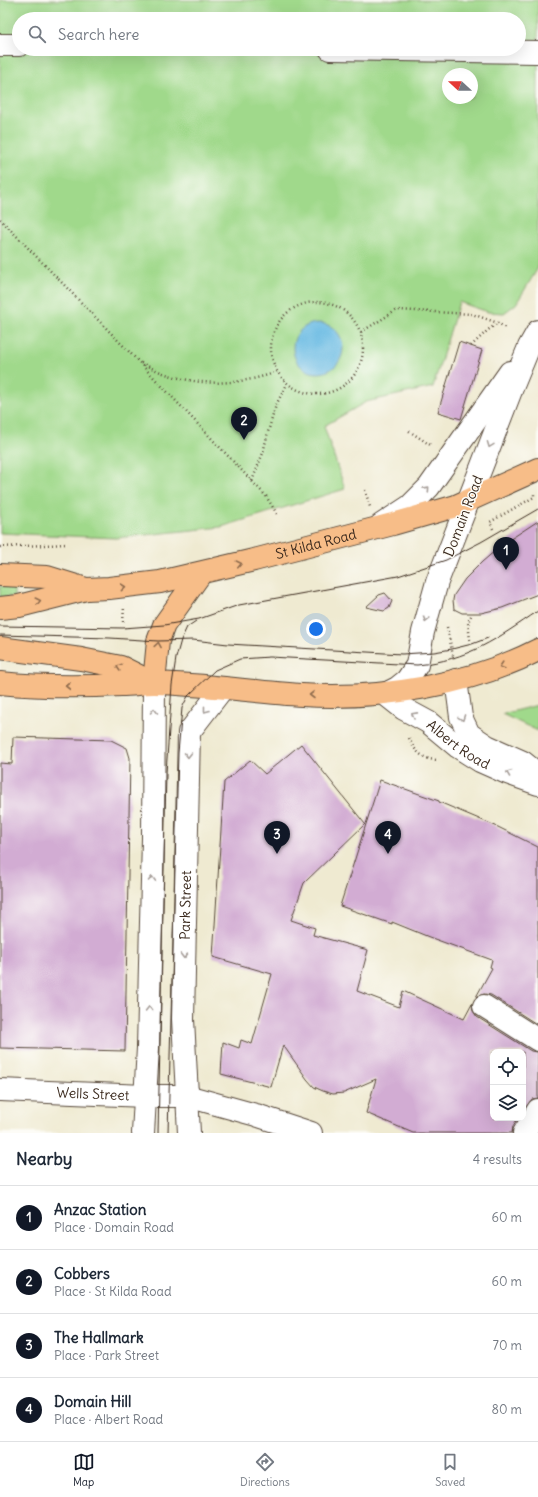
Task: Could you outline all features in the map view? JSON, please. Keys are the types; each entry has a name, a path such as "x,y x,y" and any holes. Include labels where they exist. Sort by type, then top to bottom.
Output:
{"main road":[{"name":"St Kilda Road","path":"0,608 19,606 86,588 109,588 160,582 374,529 449,508 538,470"},
{"path":"154,683 158,641 164,625 201,573"},
{"name":"St Kilda Road","path":"0,575 48,577 86,588"},
{"path":"0,648 81,659 121,667 154,683"},
{"path":"0,683 32,686 121,686 154,683 304,695 385,694 456,680 516,662 538,650"}],"street":[{"path":"0,45 12,45"},
{"path":"526,52 538,52"},
{"path":"374,529 393,519 410,506 429,487 533,339"},
{"name":"Domain Road","path":"385,694 397,688 407,680 417,665 423,632 437,582 533,339"},
{"name":"Albert Road","path":"456,680 461,717 469,734 486,746 523,762 538,774"},
{"path":"143,1133 148,1040 153,838 154,683"},
{"name":"Park Street","path":"189,1133 183,1019 189,732 223,688"},
{"name":"Albert Road","path":"385,694 404,709 428,722 458,747 480,761 538,784"},
{"path":"484,1006 538,1040"},
{"name":"Wells Street","path":"0,1090 145,1096 187,1096 256,1115 311,1133"},
{"path":"524,1133 538,1110"}],"path":[{"path":"0,219 252,481 266,496 277,514"},
{"path":"312,302 327,303 342,309 353,319 361,332 363,347 361,362 354,376 344,386 329,393 315,395 300,391 287,384 277,372 272,358 272,342 276,328 285,316 298,307 312,302"},
{"path":"361,332 397,310 472,314 508,329"},
{"path":"471,346 488,330 498,324"},
{"path":"139,362 169,375 189,380 213,383 231,383 263,377 277,372"},
{"path":"252,481 263,453 276,405 287,384"},
{"path":"409,431 434,447"},
{"path":"494,529 490,522 534,497 534,492"},
{"path":"498,538 502,545"},
{"path":"0,547 67,544"},
{"path":"470,640 468,622 472,614"}],"green space":[{"path":"0,0 538,0 538,268 516,304 504,313 488,312 459,302 433,387 366,402 324,426 345,489 221,527 116,538 0,533"},
{"path":"0,586 14,587 14,597 0,597"},
{"path":"538,705 538,731 502,714"}],"water":[{"path":"313,323 323,323 336,330 343,343 343,353 336,366 323,373 313,373 304,369 297,362 293,353 293,343 297,334 304,327"}],"building":[{"path":"459,342 482,350 461,419 438,412"},
{"path":"538,521 538,594 502,608 481,613 462,613 454,609 454,595 465,579 503,544"},
{"path":"385,593 392,601 389,608 384,611 366,607 379,595"},
{"path":"13,737 111,740 127,748 130,758 125,1051 0,1048 0,763 12,764"},
{"path":"301,744 365,824 304,883 291,920 315,928 313,935 368,950 357,991 399,1007 403,991 464,1019 472,1004 473,1011 477,1017 531,1051 538,1052 538,1098 532,1099 526,1107 526,1049 490,1049 490,1121 516,1121 513,1126 512,1133 413,1133 366,1113 376,1079 344,1093 333,1094 323,1091 314,1087 307,1079 283,1045 271,1087 221,1074 223,1042 239,1048 241,1040 252,1044 272,974 213,957 224,782 250,760 265,774"},
{"path":"380,780 439,801 498,827 538,847 538,1025 491,995 484,994 476,997 492,968 490,967 492,960 392,922 392,924 340,906"}],"tram line":[{"path":"0,626 123,628 164,625 199,619 239,605 398,576 446,560 481,542 538,509"},
{"path":"168,1133 178,753 182,708 188,696 215,670 240,659 270,657 417,665 452,658 481,647 509,631 538,611"},
{"path":"158,1133 166,773 172,685 176,658 181,640 187,627 196,621"},
{"path":"0,635 158,641 193,640 228,644 402,654 452,649 488,638"}],"place":[{"name":"Cobbers","path":"244,440"},
{"name":"Anzac Station","path":"506,570"},
{"name":"The Hallmark","path":"277,854"},
{"name":"Domain Hill","path":"388,854"}]}
